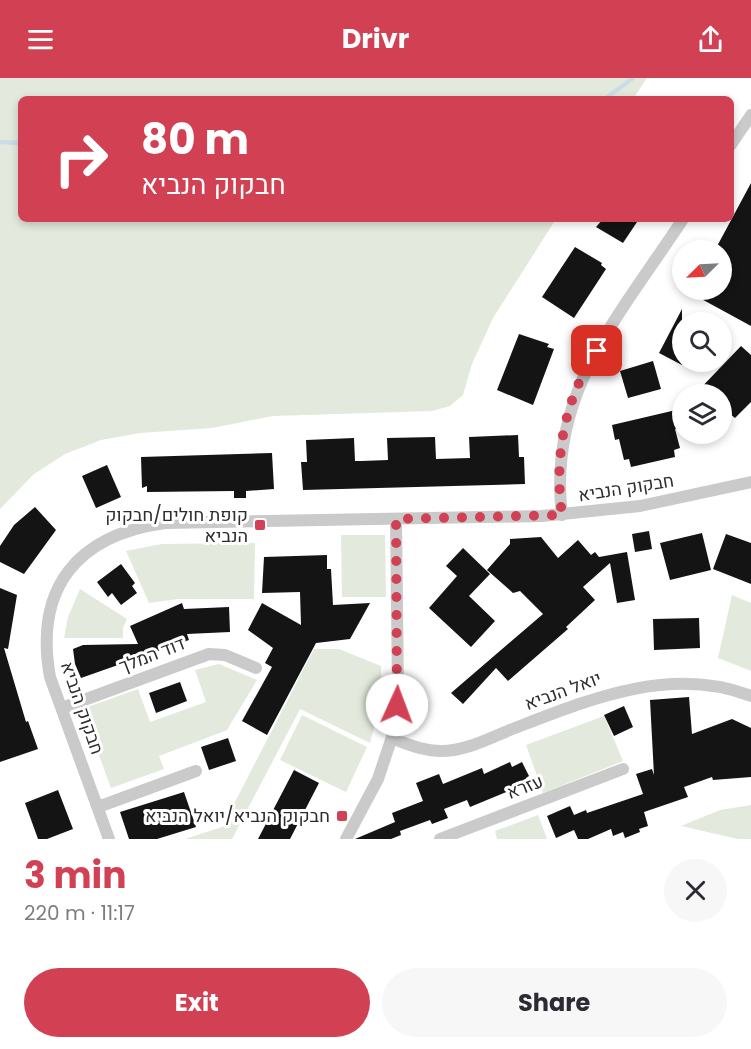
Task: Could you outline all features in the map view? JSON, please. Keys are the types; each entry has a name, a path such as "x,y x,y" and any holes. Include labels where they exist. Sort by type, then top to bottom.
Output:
{"street":[{"path":"734,140 751,115"},
{"path":"562,515 559,478 561,445 578,386 591,359 681,222"},
{"name":"חבקוק הנביא","path":"109,839 50,677 46,655 46,631 59,587 72,567 88,550 110,536 135,527 165,524 562,515 659,502 751,482"},
{"path":"346,839 378,779 392,738 398,692 396,519"},
{"name":"דוד המלך","path":"62,708 209,654 225,655 256,668"},
{"name":"יואל הנביא","path":"392,738 421,749 452,750 578,703 614,692 648,686 714,687 751,696"},
{"name":"עזרא","path":"440,839 623,770"},
{"path":"98,807 196,771"}],"shaded area":[{"path":"0,78 647,78 635,96 18,96 18,222 554,222 493,318 472,364 463,395 450,406 432,411 273,416 212,428 140,433 101,440 65,454 34,474 0,509"},
{"path":"341,535 385,535 386,597 342,597"},
{"path":"255,543 254,599 178,599 149,603 126,551 162,544"},
{"path":"80,589 127,619 123,628 123,638 64,638 68,617"},
{"path":"732,595 751,603 751,671 718,658"},
{"path":"314,649 339,649 381,666 381,701 370,743 300,709 232,839 185,839 222,827"},
{"path":"219,664 257,680 227,730 159,756 164,769 111,788 82,709 138,689 150,722 206,702 195,670"},
{"path":"302,715 367,747 346,792 280,760"},
{"path":"604,716 623,761 543,793 526,745"},
{"path":"751,805 751,839 738,839 681,826 720,810"},
{"path":"538,815 547,839 497,839 495,831"}],"building":[{"path":"751,183 751,326 732,316 732,312 725,312 703,300 732,300 732,240 720,240 730,222 734,222 734,215"},
{"path":"600,222 637,222 623,243 596,227"},
{"path":"575,247 602,263 601,265 606,269 574,318 542,297"},
{"path":"672,328 672,360 659,353"},
{"path":"519,334 549,344 547,347 554,349 533,405 497,390"},
{"path":"741,346 751,355 751,402 735,418 732,416 732,384 705,384 716,372 732,372 732,355"},
{"path":"653,361 661,389 628,398 620,371"},
{"path":"672,411 672,444 679,444 680,448 674,450 675,457 631,467 629,459 624,460 619,439 615,440 612,425"},
{"path":"518,435 519,457 524,457 525,484 303,490 301,462 307,462 306,440 354,438 355,461 361,461 388,460 387,438 435,437 436,459 470,458 469,437"},
{"path":"272,453 274,489 246,491 246,498 234,498 234,491 147,492 147,486 142,488 141,457"},
{"path":"107,465 121,497 96,508 82,476"},
{"path":"35,507 56,530 24,574 0,562 0,546 14,525"},
{"path":"649,531 652,549 635,552 632,534"},
{"path":"702,533 711,570 670,580 660,543"},
{"path":"726,534 751,543 751,584 713,569"},
{"path":"541,537 558,558 578,540 591,555 595,552 599,557 627,552 635,600 617,603 610,563 583,587 595,600 566,627 568,629 508,681 496,668 463,704 451,693 543,614 520,591 513,593 487,570 510,544 510,539"},
{"path":"463,548 490,574 469,596 495,621 471,647 429,608 457,576 446,566"},
{"path":"327,555 327,569 331,569 333,605 370,603 350,639 316,643 267,735 242,721 272,667 265,663 273,648 248,630 262,603 301,625 300,592 262,593 264,557"},
{"path":"121,564 135,583 132,586 137,593 121,605 112,593 108,597 97,582"},
{"path":"0,588 17,595 8,649 4,648 26,722 28,721 38,749 0,762"},
{"path":"182,603 184,609 229,607 230,632 187,634 189,640 81,678 75,664 73,649 83,645 138,644 130,626"},
{"path":"699,618 700,648 654,650 653,619"},
{"path":"180,682 187,701 156,713 149,693"},
{"path":"689,697 692,734 732,719 751,728 751,777 713,780 712,777 684,787 688,797 644,812 648,826 625,838 623,832 613,836 611,829 588,839 578,839 574,830 556,838 547,816 570,806 574,815 586,810 587,813 643,794 636,774 652,769 654,775 650,700"},
{"path":"624,706 633,727 614,736 604,715"},
{"path":"228,738 236,761 209,770 201,747"},
{"path":"510,762 512,767 522,762 529,776 526,778 528,783 470,807 467,800 444,809 448,818 432,824 430,820 400,831 401,835 391,839 355,839 395,822 392,813 423,801 416,783 439,774 443,784 482,768 484,774"},
{"path":"294,770 319,783 290,839 258,839"},
{"path":"58,790 73,829 47,839 38,839 25,803"},
{"path":"184,792 196,827 157,839 129,839 120,812"}],"waterway":[{"path":"609,96 633,78"},
{"path":"0,142 18,143"}],"place":[{"name":"קופת חולים/חבקוק הנביא","path":"260,525"},
{"name":"חבקוק הנביא/יואל הנביא","path":"342,816"}],"route":[{"path":"397,705 396,519 562,515 559,462 567,414 578,386 597,351"}]}
